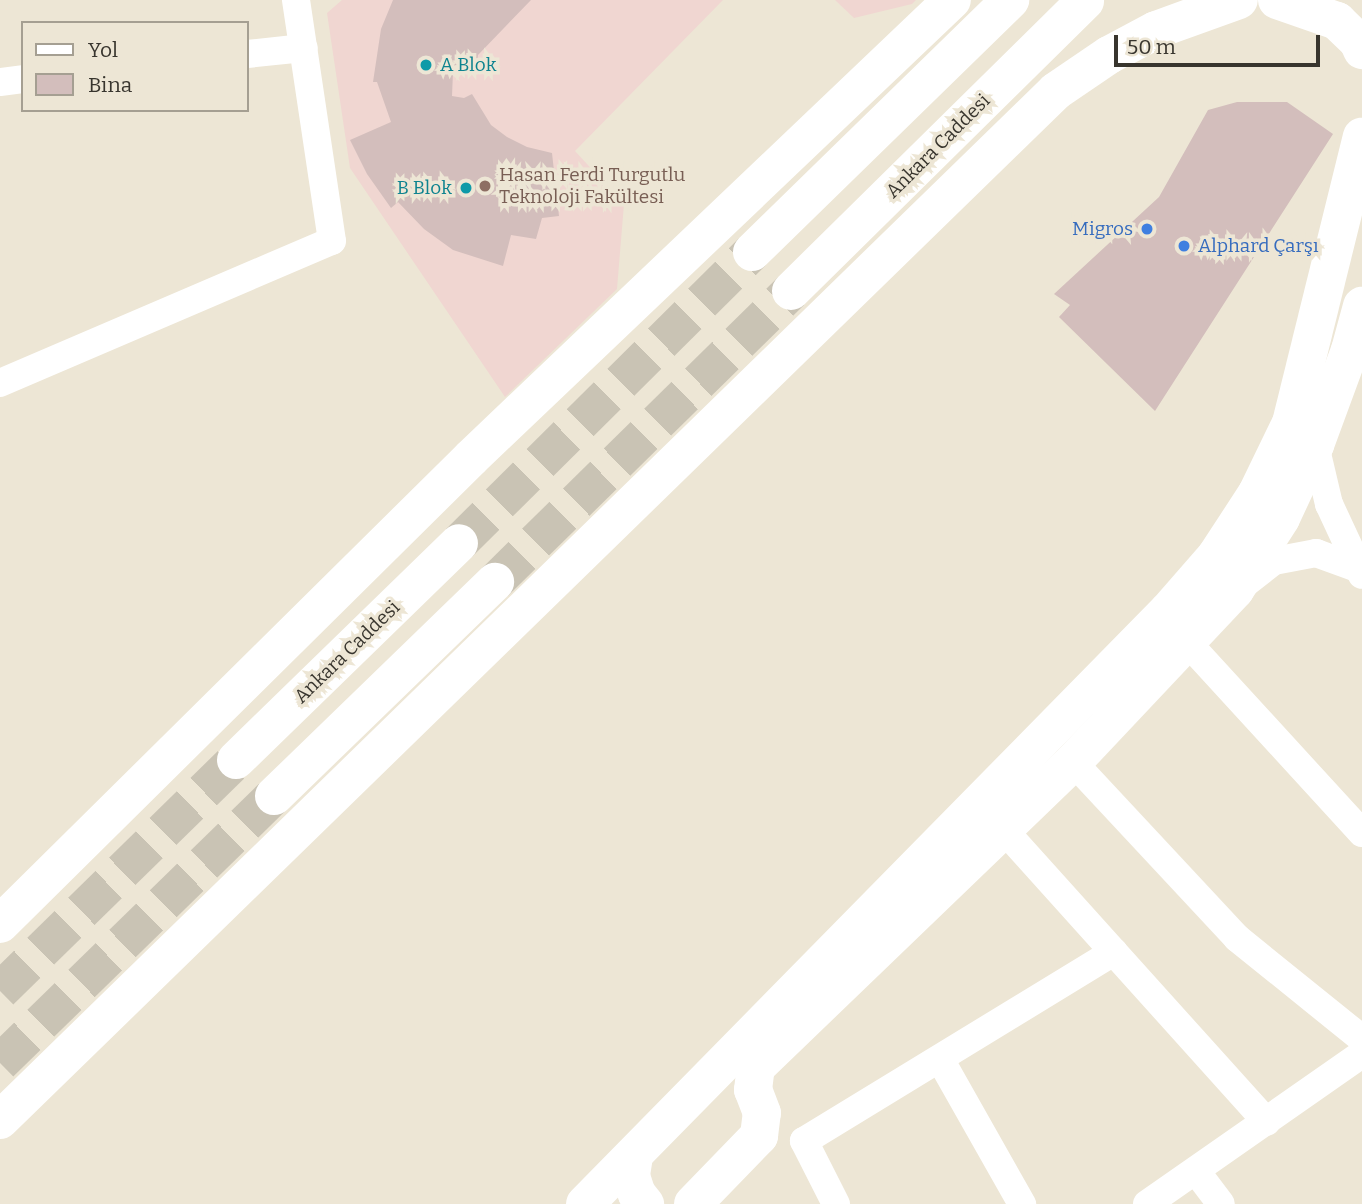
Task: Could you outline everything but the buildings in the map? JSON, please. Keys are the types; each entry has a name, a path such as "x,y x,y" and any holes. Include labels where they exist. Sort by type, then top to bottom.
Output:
{"main road":[{"path":"0,924 471,458 952,0"},
{"path":"752,251 1010,0"},
{"path":"0,1119 1032,113 1056,92 1109,55 1156,30 1238,0"},
{"path":"1277,0 1337,21 1358,41 1362,50"},
{"name":"Ankara Caddesi","path":"791,290 1085,1"},
{"path":"1303,434 1362,137"},
{"path":"693,1204 759,1136 762,1113 753,1090 756,1067 1073,762 1235,590 1281,518 1362,215"},
{"path":"585,1204 1168,611 1223,545 1257,492 1303,434 1350,350 1362,306"},
{"name":"Ankara Caddesi","path":"236,760 459,543"},
{"path":"274,796 495,582"},
{"path":"708,1080 732,1077 753,1090"},
{"path":"634,1156 631,1176 636,1194 645,1204"}],"street":[{"path":"0,383 332,241 296,0"},
{"path":"248,54 304,48"},
{"path":"0,82 21,79"},
{"path":"1303,434 1329,504 1360,570"},
{"path":"1235,590 1274,561 1316,553 1360,570"},
{"path":"1187,642 1362,833"},
{"path":"1073,762 1237,938 1362,1039"},
{"path":"1003,829 1267,1122"},
{"path":"836,1204 804,1141 1114,952"},
{"path":"1147,1204 1362,1054"},
{"path":"940,1059 1022,1204"},
{"path":"1196,1171 1221,1204"}],"shaded area":[{"name":"Hasan Ferdi Turgutlu Teknoloji Fakültesi","path":"342,0 723,0 575,151 624,204 617,289 505,397 350,168 327,13"},
{"path":"835,0 916,0 912,4 854,18"}],"tunnel":[{"path":"459,543 752,252"},
{"path":"495,582 791,291"},
{"path":"0,991 236,760"},
{"path":"0,1063 274,796"}],"place":[{"name":"A Blok","path":"426,65"},
{"name":"Hasan Ferdi Turgutlu Teknoloji Fakültesi","path":"485,186"},
{"name":"B Blok","path":"466,188"},
{"name":"Migros","path":"1147,229"},
{"name":"Alphard Çarşı","path":"1184,246"}]}
